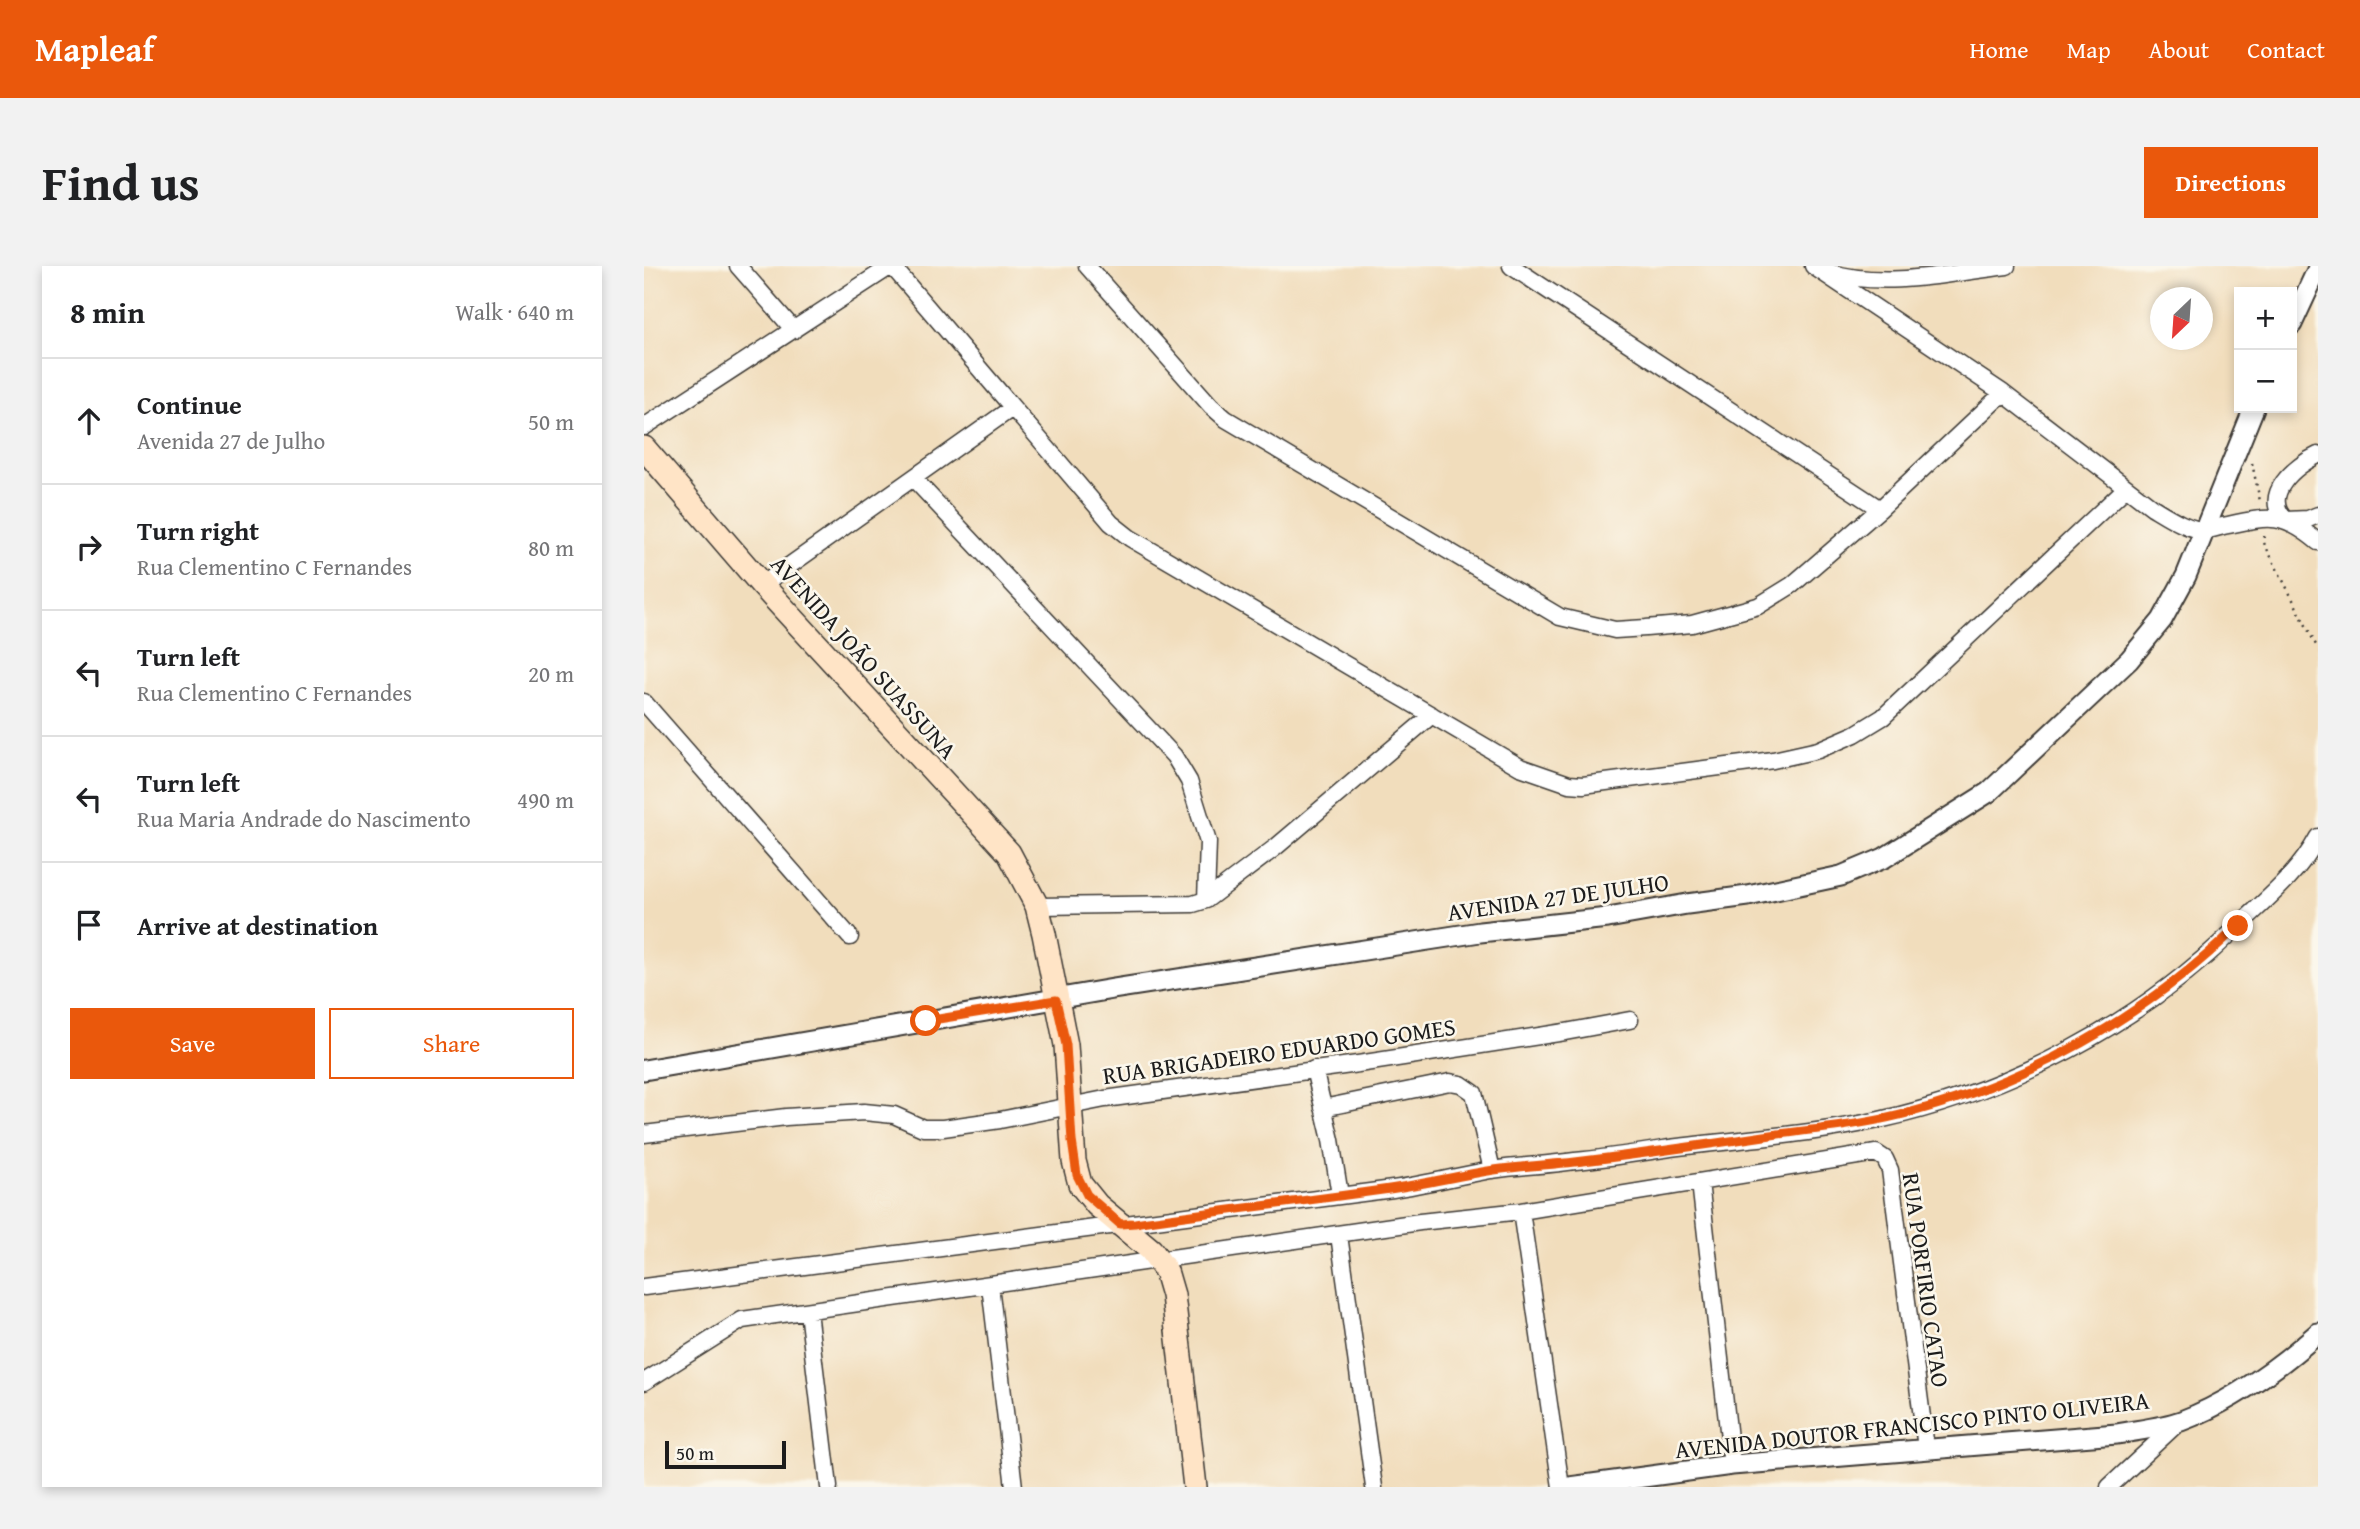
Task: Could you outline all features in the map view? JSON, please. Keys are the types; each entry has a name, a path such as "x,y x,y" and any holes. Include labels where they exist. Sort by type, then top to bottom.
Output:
{"main road":[{"name":"AVENIDA JOÃO SUASSUNA","path":"644,448 762,585 1009,853 1037,906 1066,1045 1074,1161 1080,1184 1097,1205 1128,1229 1160,1262"},
{"path":"1160,1262 1173,1295 1195,1487"}],"street":[{"path":"738,266 793,330"},
{"path":"644,427 891,266 1111,523 1130,538 1520,767 1569,784 1583,786 1773,760 1818,750 1855,734 1883,717 2126,488"},
{"path":"1087,266 1211,406 1226,419 1560,617 1615,630 1692,624 1758,606 1792,585 1880,509 2003,393"},
{"path":"1511,266 1880,509"},
{"path":"1816,268 1839,275 1884,279 2007,266"},
{"path":"1816,268 2003,393 2126,488 2178,522 2205,530 2263,517 2286,520 2308,519 2318,515"},
{"path":"2297,313 2318,268"},
{"path":"762,585 1012,408"},
{"name":"AVENIDA 27 DE JULHO","path":"644,1070 1480,932 1608,918 1748,896 1841,876 1884,858 1989,792 2129,660 2162,620 2186,576 2252,413"},
{"path":"2318,454 2301,463 2278,492 2276,501 2278,513 2318,542"},
{"path":"913,478 1174,756 1189,781 1208,842 1206,900"},
{"path":"644,702 850,937"},
{"path":"1037,906 1193,904 1206,900 1276,847 1432,715"},
{"path":"644,1287 1128,1229 1440,1181 1492,1170 1851,1125 1903,1114 1998,1083 2049,1061 2112,1024 2193,967 2276,890 2297,868 2318,838"},
{"name":"RUA BRIGADEIRO EDUARDO GOMES","path":"644,1134 786,1117 864,1112 894,1115 931,1129 1000,1120 1070,1105 1565,1032 1630,1020"},
{"path":"1314,1069 1340,1195"},
{"path":"1323,1108 1450,1082 1461,1084 1474,1093 1492,1170"},
{"name":"RUA PORFIRIO CATAO","path":"1700,1182 1876,1153 1885,1159 1890,1170 1926,1448"},
{"path":"644,1381 742,1320 1160,1262 1420,1222 1521,1211 1700,1182 1732,1465"},
{"path":"1521,1211 1561,1487"},
{"path":"1339,1235 1374,1487"},
{"path":"990,1285 1014,1487"},
{"path":"808,1311 829,1487"},
{"name":"AVENIDA DOUTOR FRANCISCO PINTO OLIVEIRA","path":"1570,1487 1732,1465 2117,1434 2179,1422 2250,1386 2318,1334"},
{"path":"2109,1487 2179,1422"}],"path":[{"path":"2245,429 2263,517 2264,543 2318,649"}],"route":[{"path":"926,1021 1056,1000 1066,1045 1074,1161 1080,1184 1087,1195 1120,1224 1135,1223 1393,1189 1492,1170 1851,1125 1903,1114 1998,1083 2049,1061 2083,1042 2193,967 2238,926"}]}
